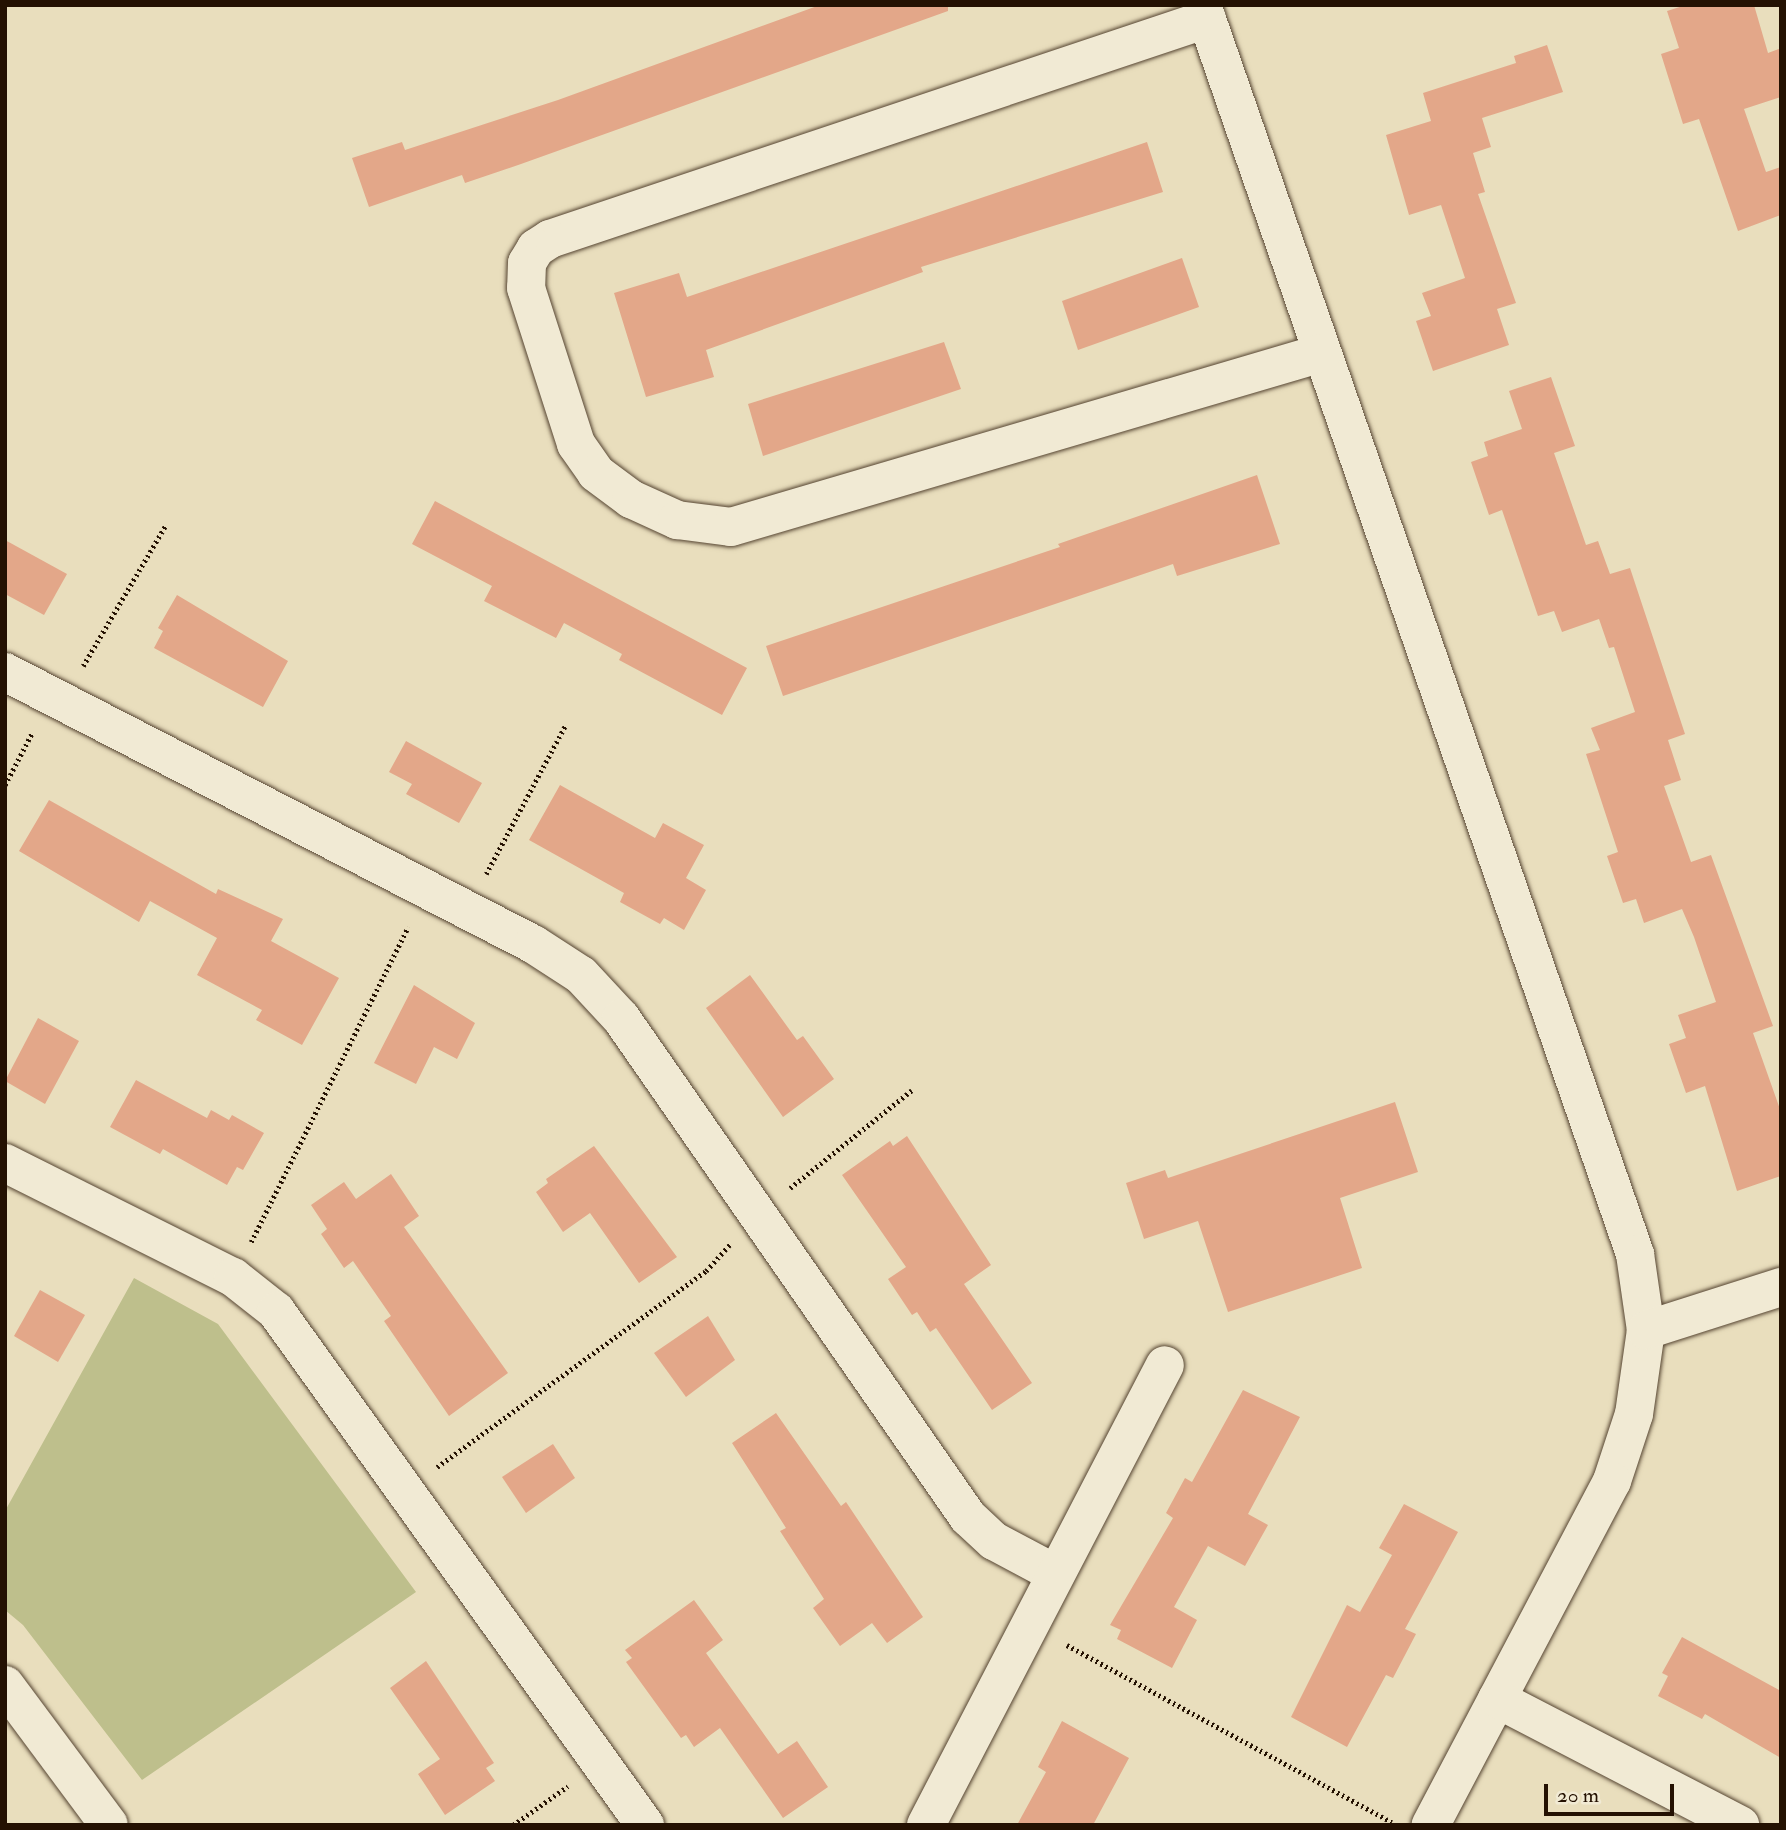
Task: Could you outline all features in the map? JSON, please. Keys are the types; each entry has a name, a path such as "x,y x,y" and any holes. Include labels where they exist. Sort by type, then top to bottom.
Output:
{"street":[{"path":"1322,353 731,527 677,520 631,499 596,473 576,444 526,288 527,263 536,248 550,239 1205,12 1635,1254 1646,1330 1634,1414 1612,1481 1431,1825"},
{"path":"5,672 467,910 582,975 621,1018 979,1531 1056,1574"},
{"path":"5,1163 233,1277 276,1311 645,1825"},
{"path":"1646,1330 1781,1287"},
{"path":"926,1825 1165,1365"},
{"path":"5,1685 109,1825"},
{"path":"1497,1699 1740,1825"}],"path":[{"path":"5,785 51,695 91,659 165,526"},
{"path":"467,910 566,724"},
{"path":"233,1277 427,889"},
{"path":"405,1490 706,1271 757,1213 912,1090"},
{"path":"1030,1624 1398,1825"},
{"path":"513,1825 600,1763"}],"green space":[{"path":"134,1278 218,1324 416,1592 142,1780 23,1625 5,1610 5,1511"}],"building":[{"path":"820,5 948,5 948,11 465,183 462,175 369,207 352,158 402,142 405,150 558,100"},
{"path":"1686,5 1754,5 1768,53 1781,48 1781,97 1744,109 1766,172 1781,167 1781,215 1738,231 1699,119 1683,124 1661,54 1679,48 1667,11"},
{"path":"1547,45 1563,92 1482,118 1491,147 1473,153 1485,192 1478,194 1516,303 1497,309 1509,345 1433,371 1416,321 1431,316 1422,293 1465,278 1441,205 1409,215 1386,135 1431,121 1423,93 1516,63 1514,56"},
{"path":"1147,142 1163,192 921,267 923,272 706,350 714,377 646,397 614,293 679,273 687,297"},
{"path":"1182,258 1199,307 1078,350 1062,301"},
{"path":"944,342 961,389 763,456 748,404"},
{"path":"1551,377 1575,446 1554,453 1586,545 1598,541 1610,574 1630,568 1685,734 1668,740 1681,780 1664,786 1691,862 1711,855 1773,1026 1753,1033 1781,1112 1781,1176 1737,1191 1705,1086 1686,1093 1669,1044 1686,1038 1678,1015 1716,1002 1694,937 1682,909 1644,923 1636,899 1623,903 1607,856 1618,852 1586,754 1600,750 1591,728 1635,712 1614,647 1609,648 1599,619 1562,632 1554,611 1538,616 1502,510 1489,515 1471,462 1488,456 1484,442 1522,429 1509,391"},
{"path":"1257,475 1280,544 1177,576 1173,564 783,696 766,646 1060,547 1058,544"},
{"path":"435,501 747,668 722,715 619,660 622,654 564,623 556,638 484,601 492,586 412,544"},
{"path":"5,540 67,574 44,615 5,594"},
{"path":"177,595 288,661 263,707 154,648 163,631 158,628"},
{"path":"406,741 482,783 459,823 406,794 412,784 389,772"},
{"path":"560,785 655,838 663,823 704,845 686,878 706,890 684,930 664,918 660,924 620,902 624,893 529,840"},
{"path":"49,800 216,894 218,889 283,919 271,941 339,978 302,1045 256,1020 262,1010 197,975 217,938 150,901 139,922 19,851"},
{"path":"750,975 797,1040 803,1036 834,1079 783,1117 706,1008"},
{"path":"414,985 475,1023 457,1059 434,1047 416,1084 374,1063"},
{"path":"38,1018 79,1041 45,1104 5,1081"},
{"path":"136,1080 207,1118 211,1110 229,1120 232,1115 264,1133 243,1170 237,1167 227,1185 163,1149 160,1154 110,1127"},
{"path":"1395,1102 1418,1172 1340,1198 1362,1268 1228,1312 1198,1221 1144,1239 1126,1183 1165,1170 1168,1178"},
{"path":"907,1136 991,1265 964,1284 1032,1383 992,1410 936,1328 930,1332 917,1312 912,1315 888,1279 906,1267 842,1175 890,1141 893,1146"},
{"path":"594,1146 677,1257 639,1283 590,1213 563,1232 536,1192 548,1183 546,1179"},
{"path":"391,1174 419,1216 404,1227 508,1373 449,1416 384,1321 391,1316 353,1261 344,1268 321,1234 327,1229 311,1205 344,1182 356,1199"},
{"path":"40,1290 85,1315 58,1362 14,1336"},
{"path":"708,1316 735,1360 686,1397 654,1353"},
{"path":"1243,1390 1300,1417 1248,1514 1268,1525 1245,1566 1208,1546 1174,1607 1197,1620 1172,1668 1117,1639 1121,1630 1110,1625 1173,1518 1166,1513 1185,1478 1192,1482"},
{"path":"776,1413 841,1506 846,1502 923,1617 887,1643 872,1623 840,1646 813,1608 824,1599 780,1531 786,1528 732,1443"},
{"path":"553,1444 575,1478 526,1513 502,1477"},
{"path":"1404,1504 1458,1532 1405,1629 1416,1634 1393,1678 1386,1675 1347,1747 1291,1717 1347,1605 1360,1612 1392,1555 1379,1548"},
{"path":"694,1600 723,1640 706,1653 778,1754 797,1741 828,1787 783,1818 720,1728 694,1747 686,1735 681,1738 626,1662 632,1658 625,1650"},
{"path":"1682,1637 1781,1691 1781,1758 1705,1714 1702,1719 1658,1696 1668,1676 1662,1673"},
{"path":"426,1661 494,1763 486,1768 495,1781 445,1815 418,1774 440,1759 390,1688"},
{"path":"1062,1721 1129,1758 1093,1825 1017,1825 1046,1772 1038,1767"}]}
